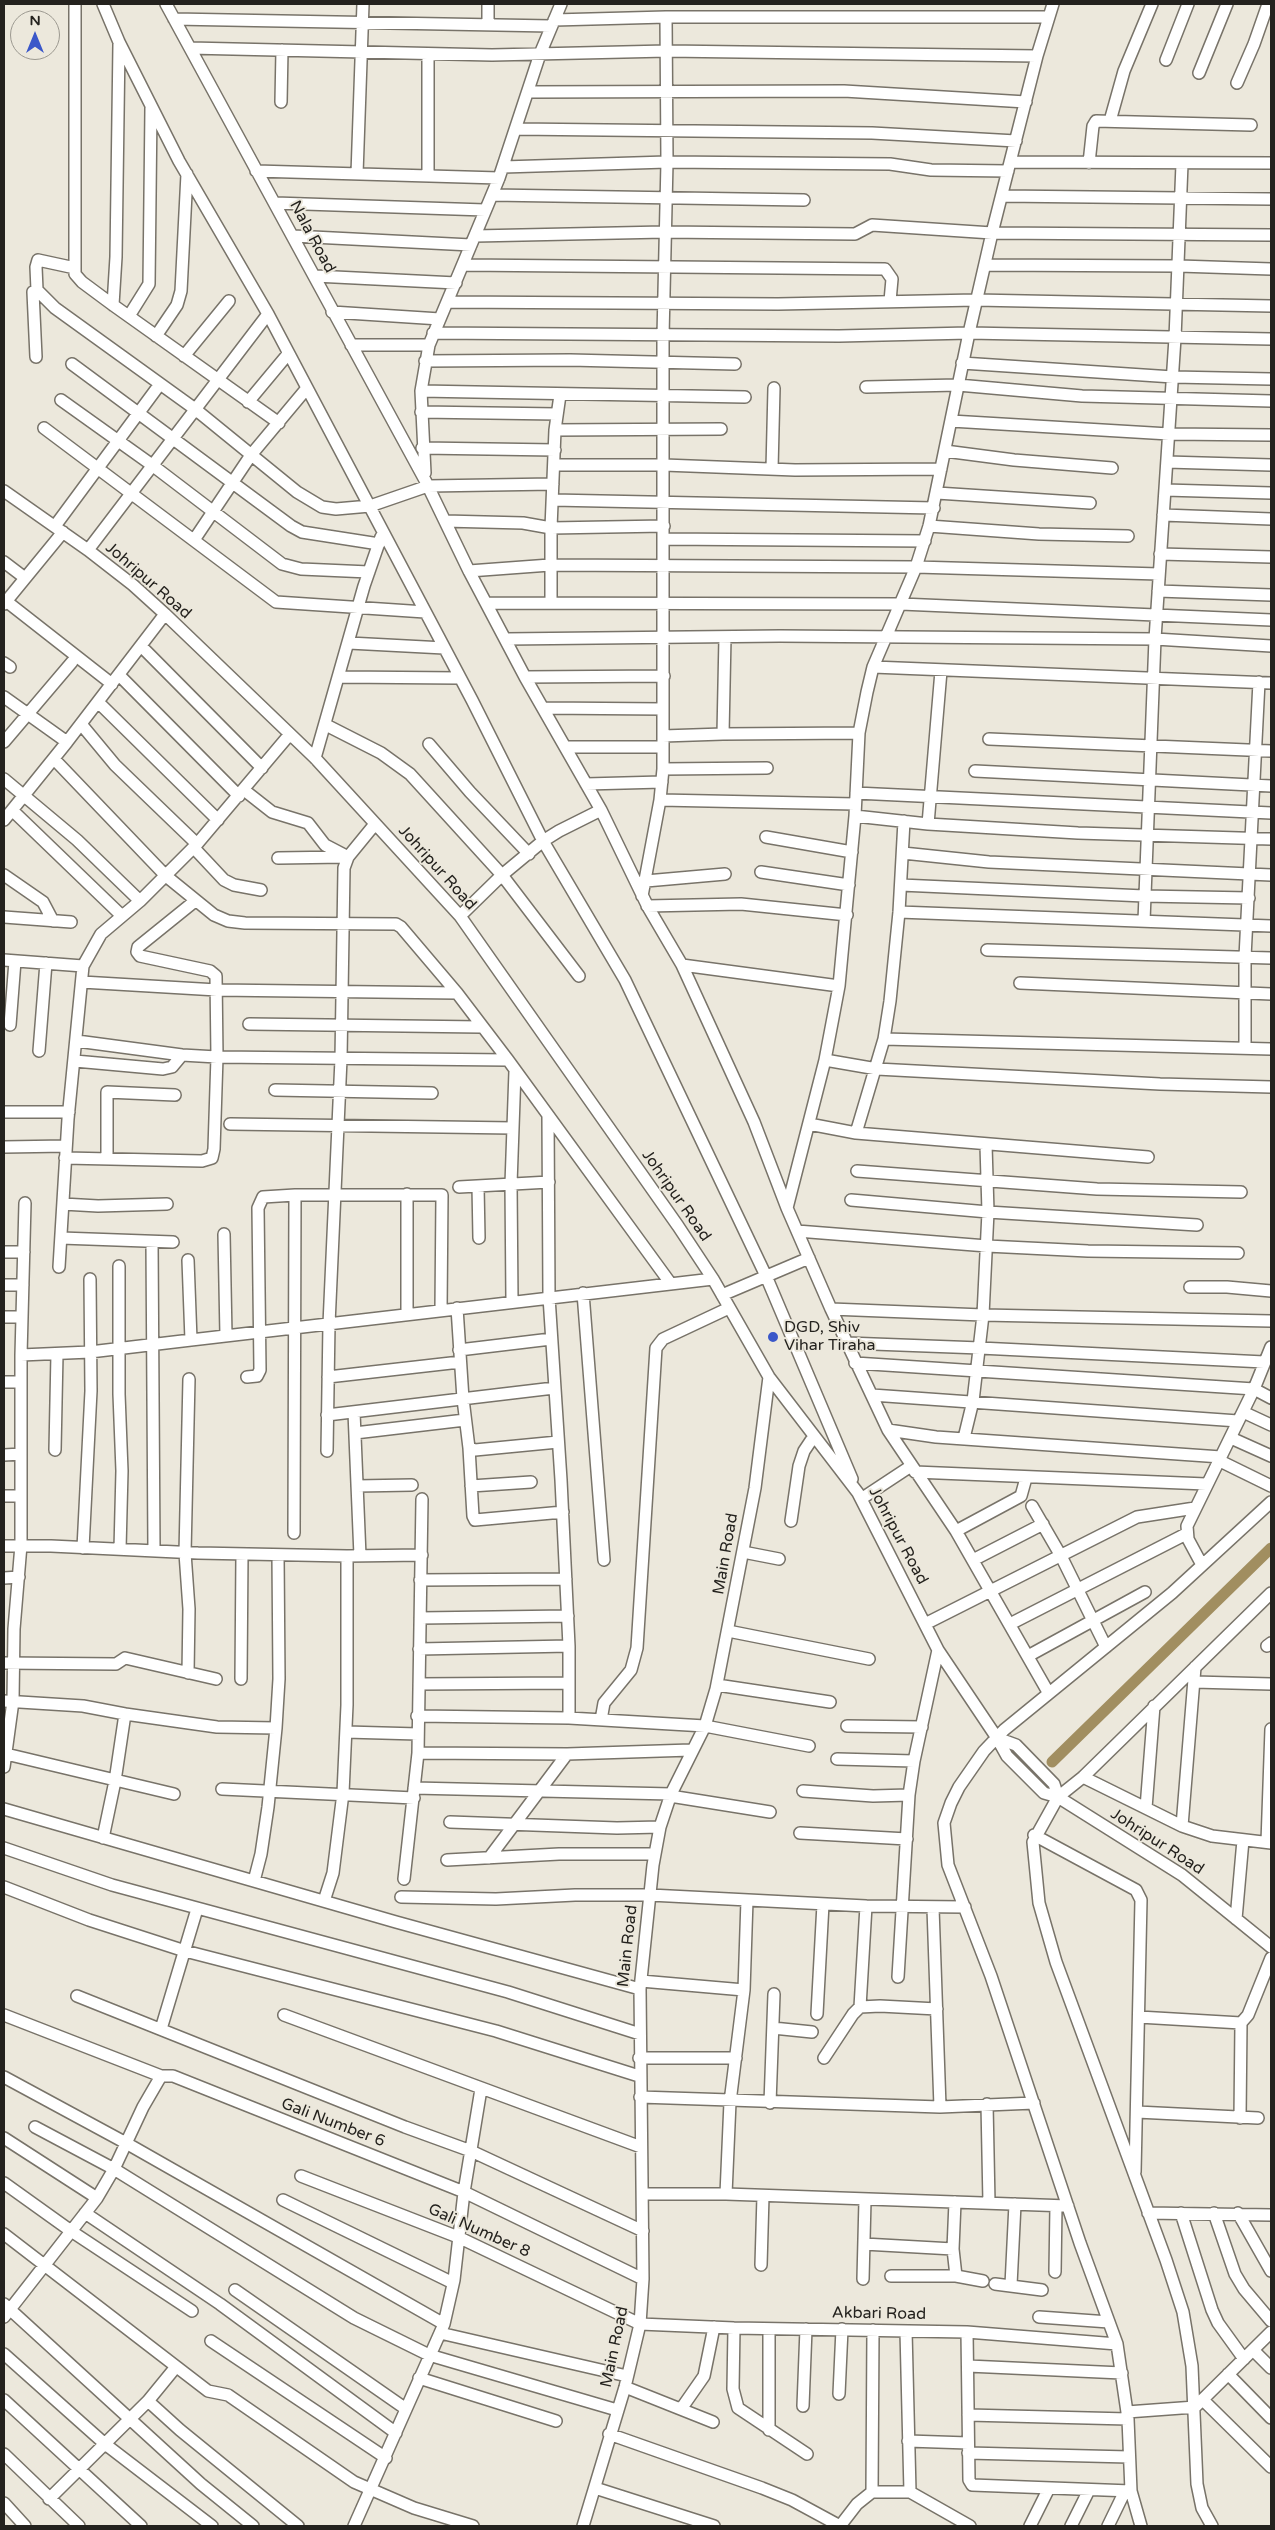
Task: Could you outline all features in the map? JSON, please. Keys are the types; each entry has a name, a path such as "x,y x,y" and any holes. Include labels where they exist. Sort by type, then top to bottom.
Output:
{"street":[{"path":"75,4 75,274 82,282 112,305 279,423"},
{"path":"103,4 119,42 151,106 187,174 268,314 460,678 544,842 625,980 766,1276 859,1496 910,1470 1026,1478 1206,1484"},
{"name":"Nala Road","path":"166,4 315,276 332,312 352,344 525,677 601,810 644,901 682,965 754,1122 796,1230 855,1362 888,1430 910,1470 956,1531 1048,1692"},
{"path":"357,174 363,4"},
{"path":"488,4 488,24"},
{"path":"424,485 421,391 424,361 428,345 464,265 499,178 540,54 561,4"},
{"path":"787,1208 825,1060 839,986 855,816 858,733 873,668 884,638 901,604 916,567 934,508 968,333 1047,17 1053,4"},
{"path":"1110,121 1124,71 1152,4"},
{"path":"1166,60 1188,4"},
{"path":"1199,74 1227,4"},
{"path":"1237,84 1268,4"},
{"path":"174,18 488,24 552,23 666,17 1047,17"},
{"path":"666,17 667,162 663,336 663,769 644,901 741,904 847,915"},
{"path":"112,305 116,257 119,42"},
{"path":"190,48 428,54 667,51 1037,56"},
{"path":"280,102 282,50"},
{"path":"428,54 428,176"},
{"path":"529,92 844,91 1026,102"},
{"path":"129,316 149,284 151,106"},
{"path":"1089,163 1094,123 1110,121 1251,125"},
{"path":"516,129 872,133 1016,141"},
{"path":"503,167 667,162 890,164 931,170 1089,163 1271,163"},
{"path":"1144,921 1155,639 1172,399 1182,164"},
{"path":"256,171 499,178"},
{"path":"156,336 177,306 181,291 187,174"},
{"path":"492,195 804,200"},
{"path":"1002,196 1271,199"},
{"path":"275,203 485,210"},
{"path":"293,236 473,241 664,232 855,234 875,225 992,233 1271,235"},
{"path":"75,268 38,260 36,267 37,290 55,308 195,409 297,492 322,507 336,509 370,506 424,485 553,484"},
{"path":"464,265 885,269 892,279 890,300"},
{"path":"985,265 1179,266 1271,269"},
{"path":"315,276 456,283"},
{"path":"36,357 33,292 37,290"},
{"path":"448,302 778,304 890,300 976,300 1271,306"},
{"path":"184,356 229,301"},
{"path":"332,312 440,319"},
{"path":"88,550 268,314"},
{"path":"433,333 663,336 839,336 968,333 1271,339"},
{"path":"352,344 428,345"},
{"path":"248,402 288,354"},
{"path":"424,361 663,361 734,364"},
{"path":"962,363 1173,377 1271,379"},
{"path":"72,364 302,532 379,544"},
{"path":"160,384 99,468 25,578 5,602 115,679 241,793 272,812 308,823 325,845 348,857"},
{"path":"866,387 958,385 1082,396 1271,401"},
{"path":"194,540 251,455 307,388"},
{"path":"772,469 774,388"},
{"path":"421,391 745,397"},
{"path":"551,602 550,565 555,430 560,395"},
{"path":"61,400 152,465 273,559 291,568 369,572"},
{"path":"421,412 557,414"},
{"path":"950,421 1169,434 1271,435"},
{"path":"44,428 276,602 425,612"},
{"path":"555,430 721,429"},
{"path":"422,448 555,450"},
{"path":"945,451 1014,460 1112,468"},
{"path":"1167,462 1271,465"},
{"path":"554,465 664,465 772,469 941,469"},
{"path":"1165,490 1271,493"},
{"name":"Johripur Road","path":"4,491 88,550 165,614 315,758 460,916 678,1226 713,1279 768,1377 859,1496 938,1650 1007,1756 1044,1792 1058,1797 1182,1874 1271,1947"},
{"path":"937,494 1090,503"},
{"path":"553,500 934,508"},
{"path":"1163,515 1271,519"},
{"path":"445,521 523,523 551,528 664,526"},
{"path":"929,526 1039,534 1128,536"},
{"path":"315,758 382,530"},
{"path":"664,539 925,541"},
{"path":"1160,554 1271,557"},
{"path":"4,562 25,578"},
{"path":"469,571 550,565 916,567 1160,574"},
{"path":"1158,591 1271,595"},
{"path":"486,603 901,604 1271,620"},
{"path":"4,820 54,759 165,614"},
{"path":"723,734 725,637"},
{"path":"506,639 725,637 1155,639 1271,646"},
{"path":"349,643 444,648"},
{"path":"141,646 262,768"},
{"path":"4,742 26,713 72,662"},
{"path":"873,668 1271,683"},
{"path":"928,824 941,670"},
{"path":"525,677 664,676"},
{"path":"339,677 460,678"},
{"path":"1245,1048 1245,957 1249,898 1252,786 1259,682"},
{"path":"4,697 67,742"},
{"path":"98,702 218,820"},
{"path":"544,708 663,709"},
{"path":"81,724 115,765 196,846 224,880 234,885 262,890"},
{"path":"326,725 381,752 400,765 502,875 579,976"},
{"path":"565,747 663,741 723,734 858,733"},
{"path":"59,1267 69,1112 83,966 101,934 140,901 196,846 290,734"},
{"path":"989,739 1271,752"},
{"path":"429,744 470,792 529,854"},
{"path":"54,759 166,876 214,915 228,921 245,924 399,925 457,993 508,1060 671,1284"},
{"path":"663,769 767,768"},
{"path":"974,771 1271,786"},
{"path":"4,779 98,859 140,901"},
{"path":"586,784 662,782"},
{"path":"660,800 930,797 1271,813"},
{"path":"12,810 122,915"},
{"path":"460,916 502,875 544,842 559,831 601,810"},
{"path":"855,816 928,824 1146,836 1271,839"},
{"path":"856,1134 884,1039 899,912 904,822"},
{"path":"327,1451 329,1324 342,1058 344,876 348,857 375,824"},
{"path":"766,837 852,852"},
{"path":"903,853 989,862 1271,875"},
{"path":"278,858 348,857"},
{"path":"761,872 849,885"},
{"path":"646,881 725,874"},
{"path":"4,875 43,902 53,921"},
{"path":"901,885 1144,896 1249,898"},
{"path":"4,1147 66,1152 107,1159 202,1161 212,1158 217,1057 216,976 210,971 140,956 136,952 138,948 195,901"},
{"path":"899,912 1271,926"},
{"path":"4,917 71,922"},
{"path":"987,950 1271,958"},
{"path":"10,1025 9,960 83,966"},
{"path":"39,1051 46,963"},
{"path":"682,965 839,986"},
{"path":"82,982 217,990 457,993"},
{"path":"1020,983 1271,994"},
{"path":"249,1024 481,1027"},
{"path":"884,1039 1271,1049"},
{"path":"77,1041 182,1055 217,1057 508,1060"},
{"path":"74,1061 163,1069 172,1067 182,1055"},
{"path":"825,1060 877,1068 1160,1084 1271,1088"},
{"path":"512,1301 511,1184 515,1070"},
{"path":"275,1090 432,1093"},
{"path":"107,1159 107,1092 175,1095"},
{"path":"4,1112 69,1112"},
{"path":"548,1115 549,1297 568,1616 569,1718"},
{"path":"230,1124 338,1124 513,1128"},
{"path":"809,1124 856,1134 1148,1157"},
{"path":"964,1438 973,1401 983,1315 988,1212 986,1145"},
{"path":"857,1171 1097,1189 1241,1192"},
{"path":"459,1187 549,1182"},
{"path":"478,1186 479,1238"},
{"path":"247,1378 259,1374 261,1332 259,1202 263,1197 334,1194 440,1194 442,1196 441,1310"},
{"path":"407,1194 407,1314"},
{"path":"294,1533 295,1195"},
{"path":"851,1200 988,1212 1197,1225"},
{"path":"4,1767 10,1615 19,1577 21,1545 21,1356 25,1203"},
{"path":"63,1204 98,1206 167,1204"},
{"path":"796,1230 987,1246 1088,1251 1238,1253"},
{"path":"224,1234 226,1336"},
{"path":"61,1238 173,1242"},
{"path":"152,1242 154,1550"},
{"path":"4,1252 24,1252"},
{"path":"722,1295 809,1258"},
{"path":"188,1260 191,1340"},
{"path":"119,1266 122,1471 120,1549"},
{"path":"83,1548 91,1391 90,1279"},
{"path":"21,1356 90,1352 512,1301 713,1279"},
{"path":"4,1285 23,1285"},
{"path":"1190,1287 1227,1287 1271,1292"},
{"path":"583,1293 604,1560"},
{"path":"457,1308 462,1399 469,1448 475,1520 563,1512"},
{"path":"601,1720 604,1703 631,1670 637,1648 656,1348 663,1339 729,1308"},
{"path":"831,1309 983,1315 1271,1321"},
{"path":"4,1317 22,1317"},
{"path":"459,1350 551,1339"},
{"path":"847,1344 980,1348 1264,1362"},
{"path":"1202,1565 1186,1534 1194,1508 1221,1459 1254,1390 1271,1347"},
{"path":"55,1450 57,1354"},
{"path":"328,1378 460,1362"},
{"path":"855,1362 1254,1390 1271,1398"},
{"name":"Main Road","path":"583,2526 626,2381 640,2324 644,2280 644,2231 640,2097 640,1985 655,1854 660,1827 671,1795 705,1726 717,1685 754,1488 768,1377"},
{"path":"188,1673 189,1595 185,1553 190,1379"},
{"path":"4,1382 21,1382"},
{"path":"327,1415 554,1388"},
{"path":"872,1395 1240,1416 1271,1426"},
{"path":"354,1412 360,1556"},
{"path":"355,1433 465,1420"},
{"path":"888,1430 1221,1459 1271,1486"},
{"path":"791,1521 799,1466 804,1451 814,1436"},
{"path":"1231,1438 1271,1456"},
{"path":"469,1448 476,1450 558,1442"},
{"path":"4,1454 21,1454"},
{"path":"956,1531 1021,1496 1026,1478"},
{"path":"472,1486 531,1482"},
{"path":"357,1486 412,1485"},
{"path":"4,1496 21,1496"},
{"path":"404,1879 418,1753 417,1716 422,1499"},
{"path":"1141,2526 1128,2491 1127,2416 1122,2373 1116,2344 1062,2206 1034,2103 991,1976 948,1865 944,1823 951,1803 984,1751 1011,1724 1032,1708 1048,1692 1106,1648 1271,1502"},
{"path":"1032,1506 1061,1556 1106,1648"},
{"path":"925,1624 1137,1517 1194,1508"},
{"path":"973,1560 1043,1524"},
{"path":"1010,1624 1186,1534"},
{"path":"4,1546 154,1550 185,1553 347,1556 422,1555"},
{"path":"743,1552 779,1559"},
{"path":"242,1554 242,1679"},
{"path":"254,1881 261,1854 276,1728 279,1679 278,1555"},
{"path":"324,1901 333,1873 343,1793 346,1732 347,1556"},
{"path":"4,1578 19,1577"},
{"path":"420,1580 566,1580"},
{"path":"1028,1656 1094,1622 1145,1592"},
{"path":"1212,2526 1202,2508 1197,2484 1199,2403 1184,2312 1056,1962 1044,1925 1036,1882 1033,1848 1034,1836 1058,1797 1083,1777 1271,1593"},
{"path":"420,1618 568,1616"},
{"path":"728,1631 869,1659"},
{"path":"419,1649 569,1646"},
{"path":"898,1977 909,1795 914,1761 938,1650"},
{"path":"8,1662 116,1664 125,1658 216,1679"},
{"path":"1182,1826 1195,1667"},
{"path":"1194,1682 1271,1684"},
{"path":"419,1684 569,1683"},
{"path":"717,1685 830,1702"},
{"path":"8,1701 83,1706 217,1727 276,1728"},
{"path":"1146,1808 1154,1706"},
{"path":"103,1838 115,1780 125,1714"},
{"path":"417,1716 569,1718 705,1726 809,1746"},
{"path":"847,1726 922,1727"},
{"path":"1083,1777 1182,1826 1212,1836 1269,1843 1271,1729"},
{"path":"346,1732 418,1734"},
{"path":"997,1738 1016,1745 1054,1784 1058,1797"},
{"path":"418,1753 567,1754 692,1750"},
{"path":"6,1754 174,1794"},
{"path":"489,1858 567,1754"},
{"path":"837,1759 914,1761"},
{"path":"222,1790 343,1793 540,1791 671,1795 770,1812"},
{"path":"803,1791 873,1796 909,1795"},
{"path":"4,1809 324,1901 640,1985 744,1990"},
{"path":"450,1822 617,1828 660,1827"},
{"path":"800,1833 907,1839"},
{"path":"1034,1836 1139,1894 1142,1906 1135,2177"},
{"path":"1236,1919 1243,1840"},
{"path":"4,1848 112,1884 197,1909 508,1992 640,2034"},
{"path":"447,1860 596,1853 655,1854"},
{"path":"4,1887 89,1920 185,1951 496,2031 640,2076"},
{"path":"401,1897 496,1899 575,1895 650,1895 866,1906 965,1907"},
{"path":"726,2194 730,2102 744,1990 747,1900"},
{"path":"817,2014 823,1904"},
{"path":"860,2008 866,1906"},
{"path":"933,1908 940,2107"},
{"path":"161,2029 197,1909"},
{"path":"1240,2118 1241,2023 1248,2015 1271,1958"},
{"path":"770,2103 774,1994"},
{"path":"77,1996 471,2151 644,2231"},
{"path":"824,2058 853,2014 860,2008 880,2006 937,2009"},
{"name":"Gali Number 6","path":"4,2015 161,2076 173,2076 464,2192 644,2280"},
{"path":"284,2015 641,2147"},
{"path":"1139,2017 1241,2023"},
{"path":"772,2028 812,2032"},
{"path":"640,2058 736,2058"},
{"path":"161,2076 114,2169 97,2198 46,2264 6,2310 201,2484 253,2526"},
{"path":"4,2077 126,2143 442,2329 626,2381 681,2409 713,2422"},
{"path":"354,2526 442,2329 454,2280 464,2192 481,2089"},
{"path":"640,2097 730,2102 940,2107 1034,2103"},
{"path":"987,2104 988,2203"},
{"path":"1137,2112 1258,2118"},
{"path":"35,2127 114,2169 354,2318 429,2355 617,2410"},
{"path":"4,2138 97,2198"},
{"name":"Gali Number 8","path":"301,2176 458,2237 640,2324"},
{"path":"4,2183 71,2232 192,2311"},
{"path":"643,2194 726,2194 1062,2206"},
{"path":"761,2266 763,2196"},
{"path":"283,2200 449,2281 454,2280"},
{"path":"863,2279 864,2200"},
{"path":"955,2202 954,2248 956,2276"},
{"path":"1011,2285 1015,2204"},
{"path":"1055,2272 1062,2206"},
{"path":"1148,2212 1238,2212 1271,2215"},
{"path":"1181,2212 1212,2310 1218,2323 1244,2359"},
{"path":"1214,2212 1235,2274 1244,2289 1271,2321"},
{"path":"1238,2212 1271,2271"},
{"path":"85,2213 220,2304 396,2433"},
{"path":"4,2234 46,2264 176,2368 208,2391 228,2395 354,2482 414,2508 474,2526"},
{"path":"864,2244 954,2248"},
{"path":"892,2276 956,2276 984,2281"},
{"path":"995,2284 1042,2290"},
{"path":"235,2290 406,2409"},
{"path":"1039,2317 1109,2322"},
{"name":"Akbari Road","path":"640,2324 769,2329 967,2332 1116,2344"},
{"path":"681,2409 704,2376 714,2327"},
{"path":"734,2328 734,2400 738,2408 807,2454"},
{"path":"769,2329 769,2430"},
{"path":"803,2406 806,2329"},
{"path":"839,2394 842,2329"},
{"path":"872,2492 873,2330"},
{"path":"906,2331 910,2492"},
{"path":"967,2332 969,2480 972,2485 1128,2491"},
{"path":"968,2415 1127,2416 1142,2411 1178,2408 1199,2403 1271,2332"},
{"path":"211,2340 386,2458"},
{"path":"1253,2350 1271,2368"},
{"path":"4,2354 105,2444 212,2526"},
{"path":"968,2366 1122,2373"},
{"path":"49,2499 148,2401 176,2368"},
{"path":"1228,2374 1271,2418"},
{"path":"419,2378 556,2421"},
{"path":"4,2400 141,2526"},
{"path":"148,2401 180,2430 298,2526"},
{"path":"1199,2403 1271,2467"},
{"path":"609,2434 762,2488 792,2500 840,2526 863,2497 872,2492 910,2492 970,2526"},
{"path":"908,2441 968,2448 1129,2457"},
{"path":"4,2454 79,2526"},
{"path":"595,2488 714,2526"},
{"path":"1030,2526 1049,2488"},
{"path":"1071,2526 1089,2490"},
{"path":"1108,2526 1128,2491"},
{"path":"4,2504 25,2526"}],"waterway":[{"path":"1052,1762 1271,1548"}],"place":[{"name":"DGD, Shiv Vihar Tiraha","path":"773,1337"}]}
